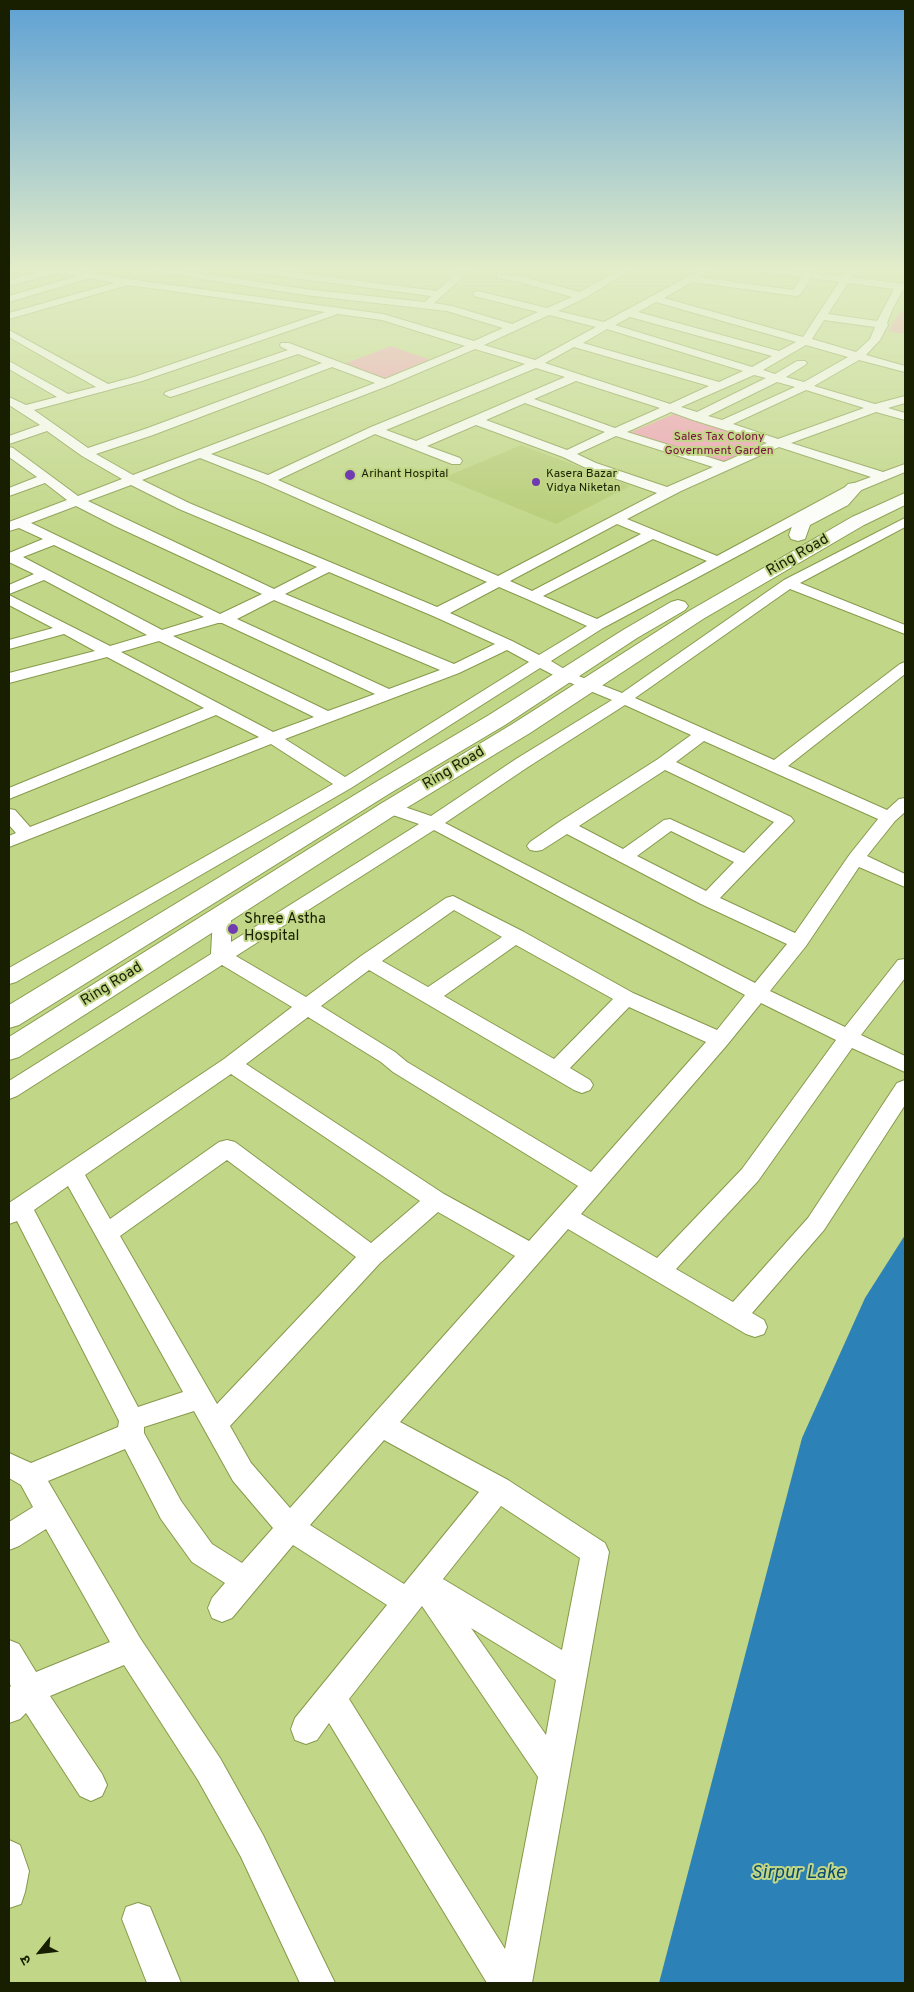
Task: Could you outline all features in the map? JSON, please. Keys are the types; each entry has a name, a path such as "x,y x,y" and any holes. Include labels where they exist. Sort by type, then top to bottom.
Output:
{"highway":[{"name":"Ring Road","path":"9,1018 384,787 497,720 630,634 798,535 905,483"},
{"path":"798,535 801,522 842,501 854,488"},
{"name":"Ring Road","path":"9,1050 704,610 858,521 905,498"}],"street":[{"path":"61,362 107,388"},
{"path":"25,409 107,388 187,362"},
{"path":"162,391 258,362"},
{"path":"14,525 438,362"},
{"path":"529,362 881,476"},
{"path":"268,480 376,430 540,362"},
{"path":"637,362 720,386"},
{"path":"724,362 905,417"},
{"path":"567,454 671,409 769,362"},
{"path":"722,425 804,387 846,362"},
{"path":"881,362 905,369"},
{"path":"86,452 201,412 332,363 386,383"},
{"path":"697,417 776,378 801,363"},
{"path":"9,364 67,398"},
{"path":"416,446 477,422 524,399 575,378"},
{"path":"138,379 201,412"},
{"path":"524,399 618,433 726,467"},
{"path":"438,613 496,580 668,492 778,443 905,399"},
{"path":"9,400 86,452 132,480 184,506 438,613 507,644 566,676 624,699 890,817"},
{"path":"477,422 567,454 592,466 668,492"},
{"path":"9,440 49,426"},
{"path":"376,430 456,461"},
{"path":"9,451 77,501 273,594 454,670"},
{"path":"201,454 268,480 598,625"},
{"path":"9,466 22,461"},
{"path":"9,977 345,784 598,625 716,560 854,488 905,468"},
{"path":"9,492 47,478"},
{"path":"616,519 716,560"},
{"path":"9,1091 433,823 522,763 624,699 789,583 905,522"},
{"path":"14,525 56,539 221,618 389,695"},
{"path":"532,596 652,534"},
{"path":"10,558 56,539"},
{"path":"10,558 46,574 161,636 326,717"},
{"path":"9,678 107,652 221,618 328,567"},
{"path":"9,590 46,574"},
{"path":"789,583 905,630"},
{"path":"9,599 272,738 345,784"},
{"path":"9,645 66,629"},
{"path":"9,842 326,717 454,670 507,644"},
{"path":"777,766 905,668"},
{"path":"9,794 216,709"},
{"path":"536,846 664,763 703,734"},
{"path":"664,763 785,822 708,900"},
{"path":"222,1608 380,1424 720,1040 799,942 856,858 890,817 905,803"},
{"path":"390,808 433,823 757,993 905,1065"},
{"path":"9,814 27,835"},
{"path":"624,858 670,824 746,861"},
{"path":"565,826 708,900 799,942"},
{"path":"856,858 905,881"},
{"path":"246,1581 202,1553 171,1510 131,1427 15,1210 231,1064 368,960 453,902 626,998 720,1040"},
{"path":"221,956 222,916"},
{"path":"431,995 517,936"},
{"path":"221,956 593,1184"},
{"path":"368,960 431,995 582,1085"},
{"path":"659,1271 750,1175 848,1038 905,965"},
{"path":"556,1070 626,998"},
{"path":"231,1064 436,1200 531,1253"},
{"path":"565,1216 745,1322 816,1224 905,1088"},
{"path":"107,1233 227,1148 372,1256"},
{"path":"71,1171 242,1472 290,1528 572,1673"},
{"path":"214,1425 372,1256 436,1200"},
{"path":"201,1398 19,1470 51,1511 130,1648 209,1769 247,1837 318,1983"},
{"path":"380,1424 498,1489 595,1552 515,1983"},
{"path":"306,1730 498,1489"},
{"path":"9,1538 51,1511"},
{"path":"416,1592 554,1774"},
{"path":"19,1699 130,1648"},
{"path":"9,1654 19,1699 90,1785"},
{"path":"331,1698 506,1983"},
{"path":"9,1856 13,1872 9,1892"},
{"path":"138,1919 164,1983"}],"shaded area":[{"name":"Kasera Bazar Vidya Niketan","path":"521,445 630,486 556,524 443,478"}],"green space":[{"path":"349,362 431,362 387,380 344,364"},
{"name":"Sales Tax Colony Government Garden","path":"674,414 763,441 721,463 629,433"}],"water":[{"name":"Sirpur Lake","path":"905,1235 905,1983 659,1983 802,1438 865,1298"}],"place":[{"name":"Arihant Hospital","path":"350,475"},
{"name":"Kasera Bazar Vidya Niketan","path":"536,482"},
{"name":"Shree Astha Hospital","path":"233,929"}]}
